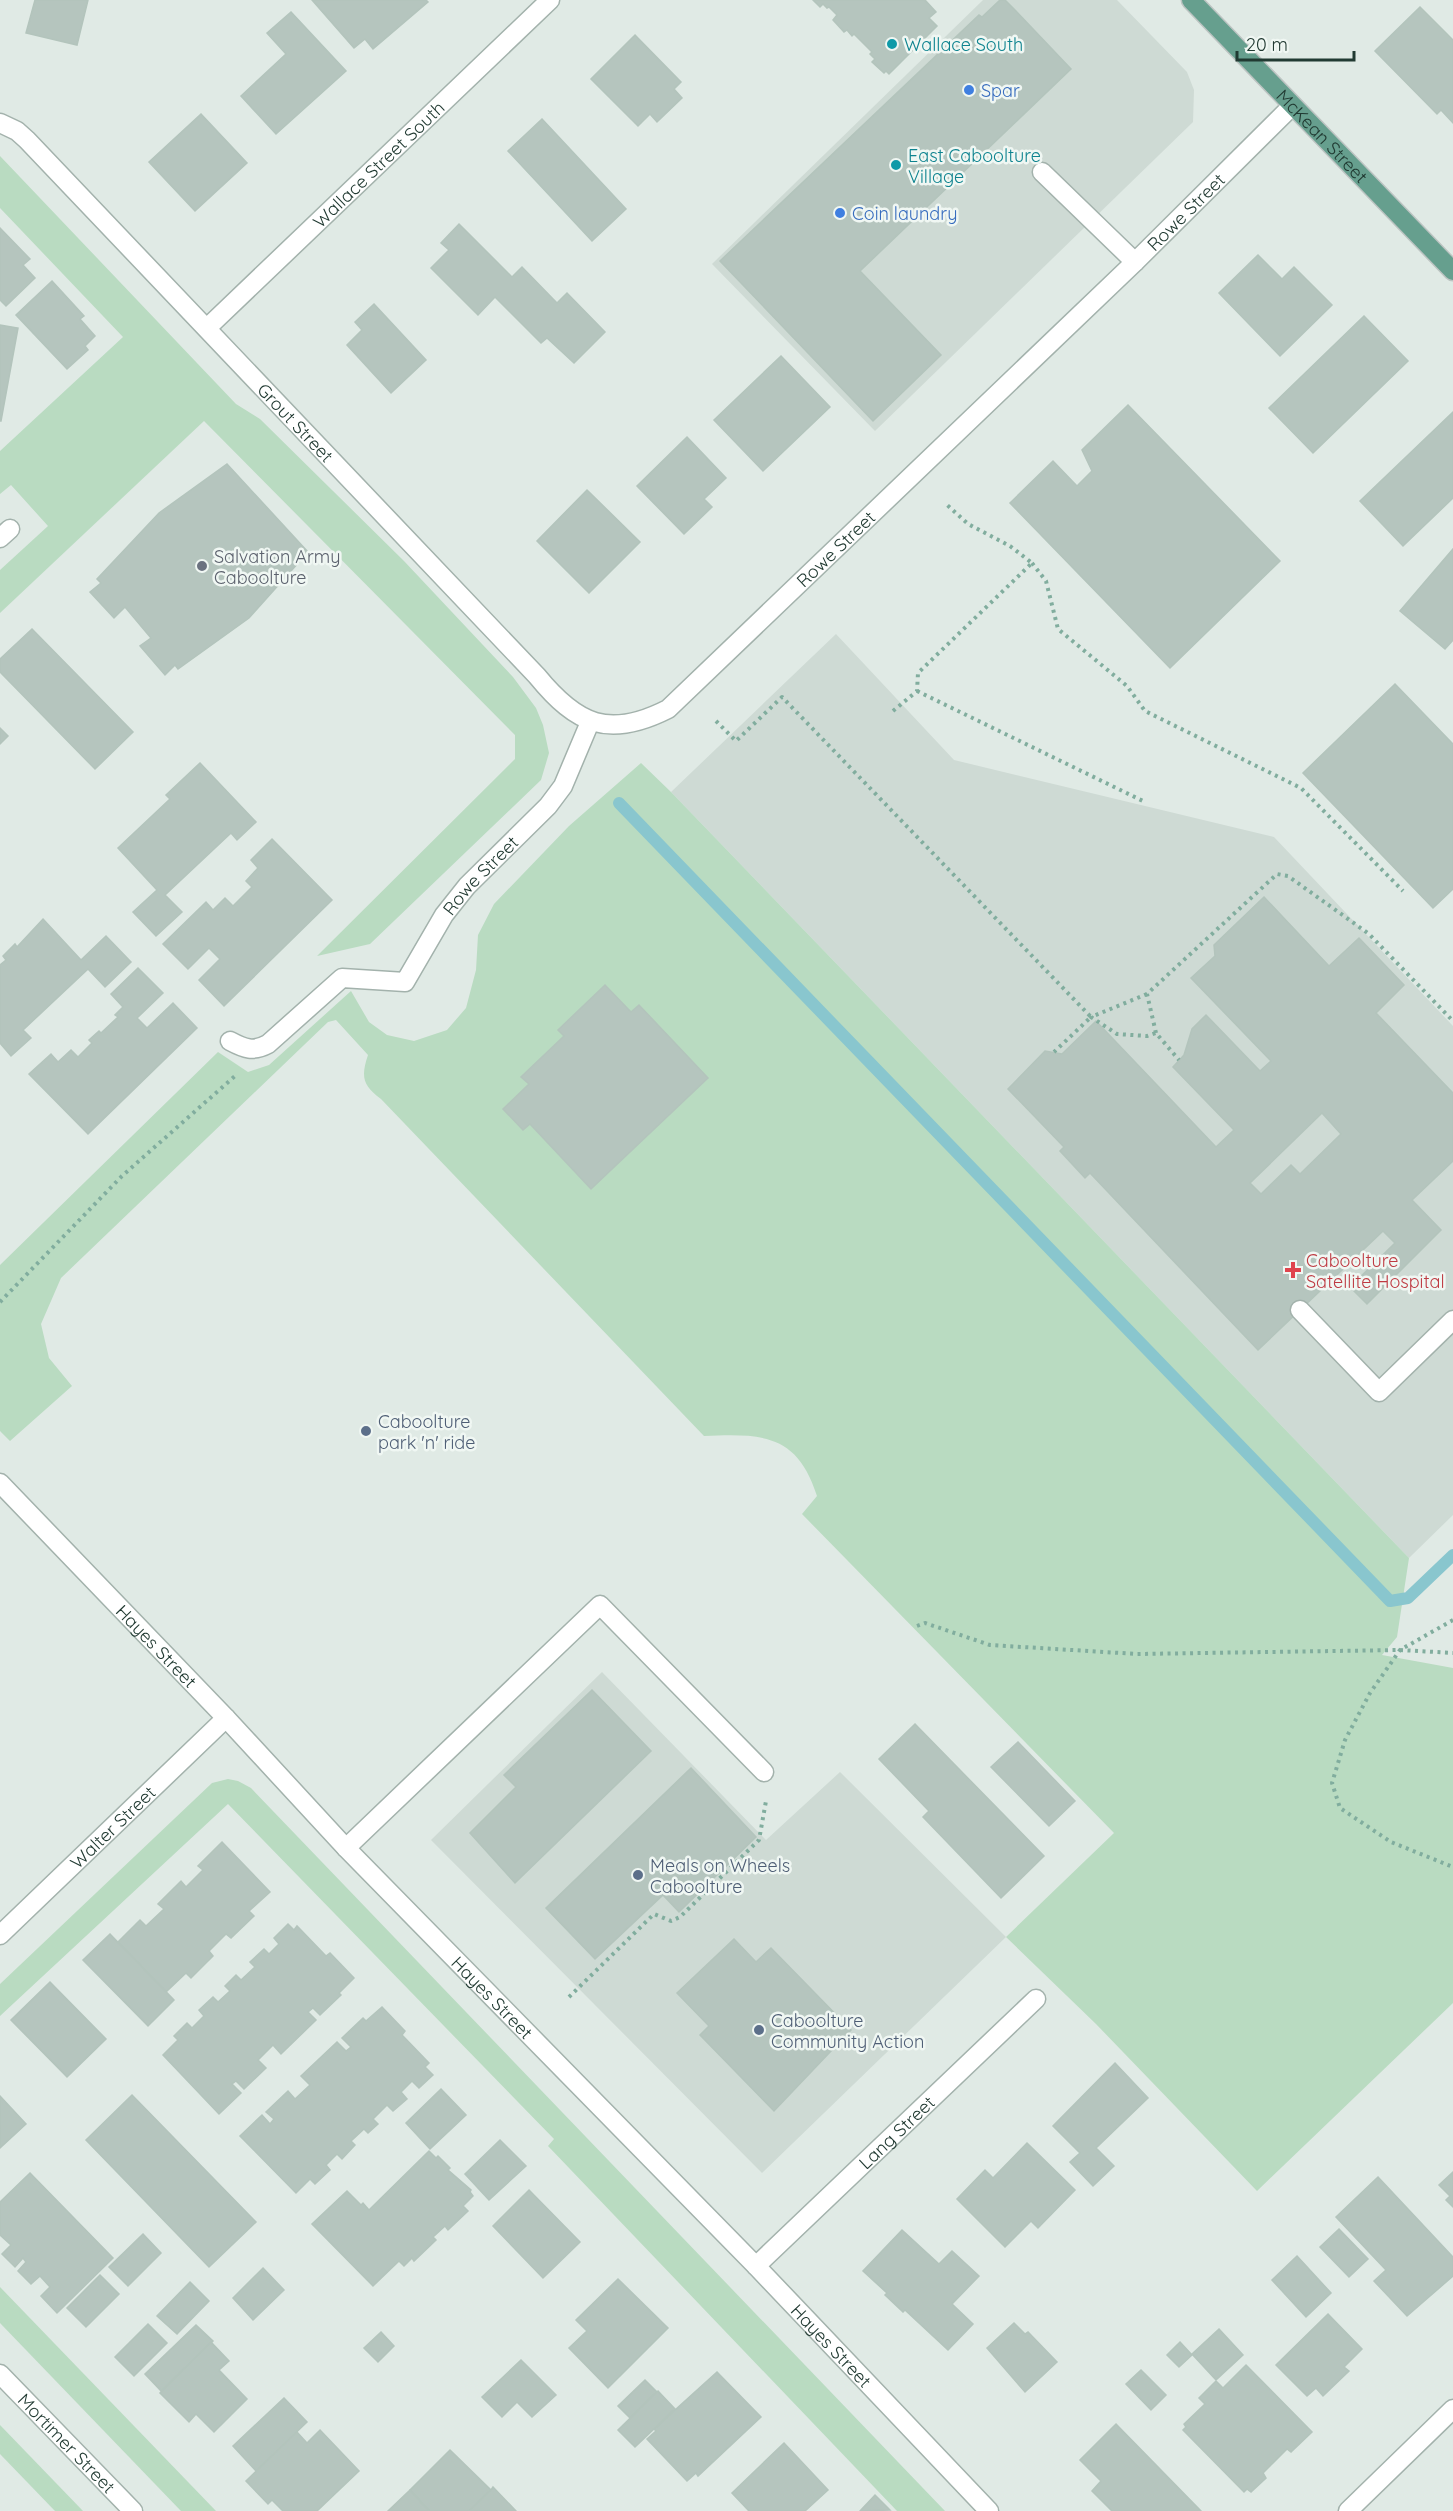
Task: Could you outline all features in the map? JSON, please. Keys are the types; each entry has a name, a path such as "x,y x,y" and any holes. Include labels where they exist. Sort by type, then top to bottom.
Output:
{"main road":[{"name":"McKean Street","path":"1191,0 1453,271"}],"street":[{"name":"Wallace Street South","path":"207,328 550,0"},
{"name":"Rowe Street","path":"257,1050 268,1044 342,978 405,982 444,915 467,886 548,806 563,786 590,722 629,723 648,719 668,709 1135,262 1293,106"},
{"name":"Grout Street","path":"0,123 17,131 27,140 529,667 556,699 590,722"},
{"path":"1042,172 1135,262"},
{"path":"230,1041 244,1049 257,1050"},
{"path":"1300,1310 1379,1392 1453,1320"},
{"name":"Hayes Street","path":"0,1483 226,1718 346,1848 756,2266 989,2511"},
{"path":"346,1848 600,1605 764,1772"},
{"name":"Walter Street","path":"0,1935 226,1718"},
{"name":"Lang Street","path":"756,2266 1036,1999"},
{"name":"Mortimer Street","path":"0,2374 133,2511"},
{"path":"1348,2511 1453,2409"}],"path":[{"path":"945,503 968,524 1010,546 1032,563 1046,582 1058,629 1127,686 1145,711 1301,788 1403,891"},
{"path":"893,711 917,691 918,673 1032,563"},
{"path":"917,691 1144,802"},
{"path":"716,721 736,741 782,697 1091,1017 1117,1034 1148,1036 1156,1033"},
{"path":"1054,1052 1091,1017 1147,994 1277,874 1288,876 1369,934 1453,1021"},
{"path":"1147,994 1156,1033 1179,1060"},
{"path":"0,1302 122,1176 242,1070 257,1050"},
{"path":"1453,1620 1400,1650 1370,1693 1345,1740 1332,1784 1340,1808 1391,1842 1453,1867"},
{"path":"917,1626 925,1623 990,1645 1137,1654 1400,1650 1453,1653"},
{"path":"569,1997 654,1914 671,1921 680,1917 759,1840 767,1796 764,1772"}],"shaded area":[{"path":"983,0 1117,0 1187,72 1194,90 1193,122 875,431 712,264"},
{"name":"Caboolture Satellite Hospital","path":"836,634 954,760 1274,837 1453,1026 1453,1515 1409,1558 671,792"},
{"path":"602,1672 766,1840 840,1772 1006,1937 762,2173 431,1840"}],"green space":[{"path":"0,156 236,404 260,419 404,561 513,677 536,708 543,725 549,753 541,780 370,944 317,956 515,759 515,735 204,421 0,613 0,570 48,526 11,485 0,494 0,451 123,337 0,208"},
{"path":"641,763 1409,1558 1397,1637 1382,1655 1453,1668 1453,2003 1257,2191 1096,2024 1006,1937 1114,1833 802,1514 817,1496 809,1475 799,1460 788,1449 760,1437 704,1436 370,1089 364,1074 368,1055 336,1020 328,1022 61,1278 41,1324 49,1358 72,1386 10,1441 0,1431 0,1265 218,1052 248,1072 269,1065 351,991 369,1022 387,1035 414,1041 447,1030 466,1008 476,970 478,935 494,904 569,826"},
{"path":"228,1779 251,1788 945,2511 897,2511 548,2146 554,2139 228,1804 0,2016 0,1984 212,1783"},
{"path":"0,2287 216,2511 181,2511 0,2323"},
{"path":"0,2425 83,2511 55,2511 0,2454"}],"building":[{"path":"35,0 88,0 77,45 26,33"},
{"path":"312,0 426,0 428,2 373,49 365,39 354,48"},
{"name":"Wallace South","path":"813,0 925,0 936,12 929,18 937,26 889,74 886,71 884,73 872,62 875,59 870,54 872,52 854,34 852,36 847,30 844,32 833,20 837,15 829,7 823,4 820,7"},
{"name":"East Caboolture Village","path":"1000,0 1005,0 1071,69 860,271 941,355 873,421 720,261 979,15 982,17"},
{"path":"1420,7 1453,40 1453,123 1441,110 1437,114 1375,51"},
{"path":"291,12 346,71 276,134 241,96 286,54 267,33"},
{"path":"635,35 681,82 674,89 682,98 657,122 650,114 638,126 591,79"},
{"path":"201,114 247,163 195,211 149,162"},
{"path":"542,119 626,209 592,241 508,151"},
{"path":"459,224 512,277 522,267 557,303 567,293 605,332 574,363 547,338 541,343 495,297 478,315 431,268 449,250 441,243"},
{"path":"0,228 30,259 23,265 35,278 6,306 0,300"},
{"path":"1258,255 1282,279 1294,267 1332,305 1280,356 1219,293"},
{"path":"52,281 84,316 80,319 95,336 85,346 88,350 67,369 16,315"},
{"path":"374,304 426,360 391,393 347,345 362,330 355,322"},
{"path":"1364,316 1408,361 1313,453 1269,408"},
{"path":"0,325 18,328 1,421 0,421"},
{"path":"781,356 830,407 763,471 714,420"},
{"path":"1128,405 1280,561 1170,668 1010,503 1053,461 1077,486 1092,471 1082,450"},
{"path":"1453,412 1453,498 1403,546 1360,501"},
{"path":"687,437 726,478 704,499 712,507 684,534 637,486"},
{"name":"Salvation Army Caboolture","path":"227,464 308,552 249,618 178,669 175,665 165,675 140,646 151,638 125,607 114,618 90,592 101,583 97,579 159,513"},
{"path":"587,490 640,542 589,593 537,541"},
{"path":"1453,549 1453,640 1445,649 1400,611"},
{"path":"32,629 133,732 95,769 0,672 0,659"},
{"path":"1395,684 1453,744 1453,889 1433,908 1303,773"},
{"path":"0,728 8,736 0,744"},
{"path":"200,763 256,822 237,840 231,833 165,895 182,912 156,936 133,912 157,890 118,848 170,799 166,795"},
{"path":"272,839 332,900 224,1006 199,980 220,959 209,948 188,969 163,944 206,902 213,910 225,898 233,906 252,887 246,881 258,868 251,860"},
{"path":"1264,897 1329,966 1359,938 1404,985 1376,1013 1453,1093 1453,1161 1412,1200 1441,1230 1367,1304 1350,1287 1395,1243 1383,1231 1258,1350 1090,1173 1085,1178 1060,1151 1064,1147 1008,1089 1045,1051 1062,1054 1096,1021 1216,1147 1234,1130 1173,1067 1184,1055 1192,1029 1206,1015 1260,1071 1271,1061 1191,978 1215,956 1214,945","holes":["1322,1113 1341,1134 1300,1174 1291,1165 1261,1194 1250,1183"]},
{"path":"43,919 81,960 106,936 131,962 105,987 88,969 23,1030 31,1038 11,1056 0,1043 0,965 6,960 3,956 15,944 17,947"},
{"path":"138,968 163,993 137,1018 147,1028 173,1003 197,1028 88,1134 29,1074 51,1054 58,1062 71,1050 78,1057 92,1043 89,1040 99,1031 101,1033 118,1017 115,1015 123,1007 111,994"},
{"path":"605,985 631,1012 639,1005 708,1078 591,1189 530,1124 523,1130 503,1109 529,1084 521,1077 564,1036 558,1030"},
{"path":"592,1690 651,1751 515,1883 470,1833 516,1787 504,1775"},
{"path":"915,1724 1044,1856 1001,1898 923,1817 929,1811 879,1759"},
{"path":"1018,1742 1075,1801 1049,1826 991,1767"},
{"path":"691,1768 756,1837 679,1912 663,1895 595,1959 546,1908"},
{"path":"222,1842 270,1892 249,1911 254,1916 231,1938 226,1934 209,1951 213,1956 191,1978 186,1973 166,1992 118,1942 140,1920 146,1926 164,1909 158,1904 181,1881 186,1887 203,1870 198,1866"},
{"path":"288,1924 294,1930 297,1926 326,1956 330,1953 354,1978 339,1993 341,1995 320,2015 313,2008 308,2012 316,2020 281,2054 273,2045 258,2060 266,2068 244,2089 236,2081 232,2084 241,2093 219,2114 163,2055 178,2040 174,2036 187,2023 192,2028 204,2016 199,2010 213,1997 218,2002 230,1991 225,1986 236,1975 241,1980 255,1967 250,1962 264,1949 269,1954 279,1944 274,1938"},
{"path":"110,1934 174,2000 148,2026 83,1960"},
{"path":"734,1939 756,1962 771,1948 851,2030 774,2111 700,2035 709,2026 677,1993"},
{"path":"50,1982 106,2039 67,2077 11,2020"},
{"path":"382,2007 405,2031 402,2035 429,2063 425,2067 433,2075 419,2088 412,2081 401,2092 407,2099 393,2111 387,2105 373,2119 378,2124 368,2133 364,2129 351,2141 355,2145 342,2159 337,2154 326,2165 330,2170 315,2184 310,2179 296,2193 240,2136 262,2115 270,2124 274,2119 266,2112 288,2091 295,2099 310,2085 301,2076 337,2042 346,2051 351,2047 342,2038 363,2018 366,2021"},
{"path":"1115,2063 1148,2098 1096,2148 1114,2166 1093,2186 1070,2162 1080,2153 1053,2126"},
{"path":"441,2089 466,2115 430,2149 406,2123"},
{"path":"132,2095 256,2222 209,2267 86,2140"},
{"path":"0,2096 26,2124 0,2148"},
{"path":"500,2140 526,2166 489,2200 465,2174"},
{"path":"1027,2143 1075,2190 1038,2228 1031,2221 1005,2247 957,2199 985,2170 993,2178"},
{"path":"429,2151 436,2158 438,2156 450,2168 448,2170 471,2190 473,2196 463,2206 468,2211 448,2230 445,2226 433,2237 436,2240 414,2261 412,2258 404,2266 399,2261 373,2286 312,2224 347,2191 369,2210"},
{"path":"1453,2172 1453,2207 1446,2200 1450,2196 1439,2185"},
{"path":"30,2173 113,2258 57,2313 41,2296 50,2287 40,2276 31,2284 18,2271 26,2262 23,2258 15,2267 2,2254 11,2245 0,2235 0,2202"},
{"path":"1378,2177 1453,2257 1453,2276 1407,2316 1374,2281 1386,2270 1336,2217"},
{"path":"529,2190 580,2242 543,2278 493,2226"},
{"path":"1339,2229 1368,2259 1349,2277 1320,2247"},
{"path":"902,2230 939,2264 952,2251 979,2276 952,2304 973,2324 948,2350 905,2310 903,2312 885,2295 887,2293 863,2271"},
{"path":"143,2234 161,2253 128,2286 109,2267"},
{"path":"1297,2256 1331,2293 1306,2317 1272,2280"},
{"path":"263,2268 284,2290 253,2320 233,2298"},
{"path":"100,2275 119,2294 86,2327 67,2308"},
{"path":"618,2279 668,2328 608,2388 569,2348 587,2331 576,2320"},
{"path":"190,2282 209,2301 177,2334 157,2316"},
{"path":"1328,2314 1362,2349 1344,2367 1349,2371 1323,2396 1316,2388 1307,2396 1276,2365"},
{"path":"1014,2323 1025,2334 1028,2332 1057,2362 1025,2392 987,2348"},
{"path":"148,2324 167,2343 134,2376 115,2357"},
{"path":"196,2325 213,2341 161,2391 145,2374"},
{"path":"1219,2329 1243,2355 1216,2380 1192,2354"},
{"path":"381,2332 394,2346 378,2362 364,2348"},
{"path":"211,2342 229,2361 219,2370 247,2399 214,2432 196,2414 189,2422 160,2393"},
{"path":"1180,2342 1192,2355 1179,2367 1167,2355"},
{"path":"521,2360 556,2395 532,2417 517,2402 502,2417 482,2397"},
{"path":"1246,2365 1312,2432 1291,2452 1287,2449 1263,2473 1266,2478 1251,2492 1247,2489 1244,2492 1183,2430 1186,2427 1184,2424 1205,2404 1199,2398 1216,2381 1223,2388"},
{"path":"1141,2370 1166,2395 1151,2410 1126,2384"},
{"path":"717,2372 761,2417 698,2476 696,2473 687,2481 647,2439 656,2431 654,2429"},
{"path":"645,2380 657,2392 630,2418 618,2406"},
{"path":"658,2391 675,2409 635,2447 618,2430"},
{"path":"284,2398 307,2422 256,2471 233,2446"},
{"path":"1116,2424 1201,2511 1112,2511 1092,2491 1101,2481 1080,2460"},
{"path":"320,2430 359,2471 317,2511 283,2511 272,2500 268,2504 246,2481 297,2432 307,2443"},
{"path":"784,2443 828,2490 805,2511 749,2511 732,2493"},
{"path":"450,2450 491,2490 469,2511 429,2511 410,2490"},
{"path":"493,2487 516,2511 469,2511 491,2490"},
{"path":"410,2490 429,2511 388,2511"},
{"path":"875,2495 890,2510 860,2511"}],"waterway":[{"path":"619,803 1390,1601 1408,1598 1453,1555"}],"place":[{"name":"Wallace South","path":"892,44"},
{"name":"Spar","path":"969,90"},
{"name":"East Caboolture Village","path":"896,165"},
{"name":"Coin laundry","path":"840,213"},
{"name":"Salvation Army Caboolture","path":"202,566"},
{"name":"Caboolture Satellite Hospital","path":"1293,1270"},
{"name":"Caboolture park 'n' ride","path":"366,1431"},
{"name":"Meals on Wheels Caboolture","path":"638,1875"},
{"name":"Caboolture Community Action","path":"759,2030"}]}
